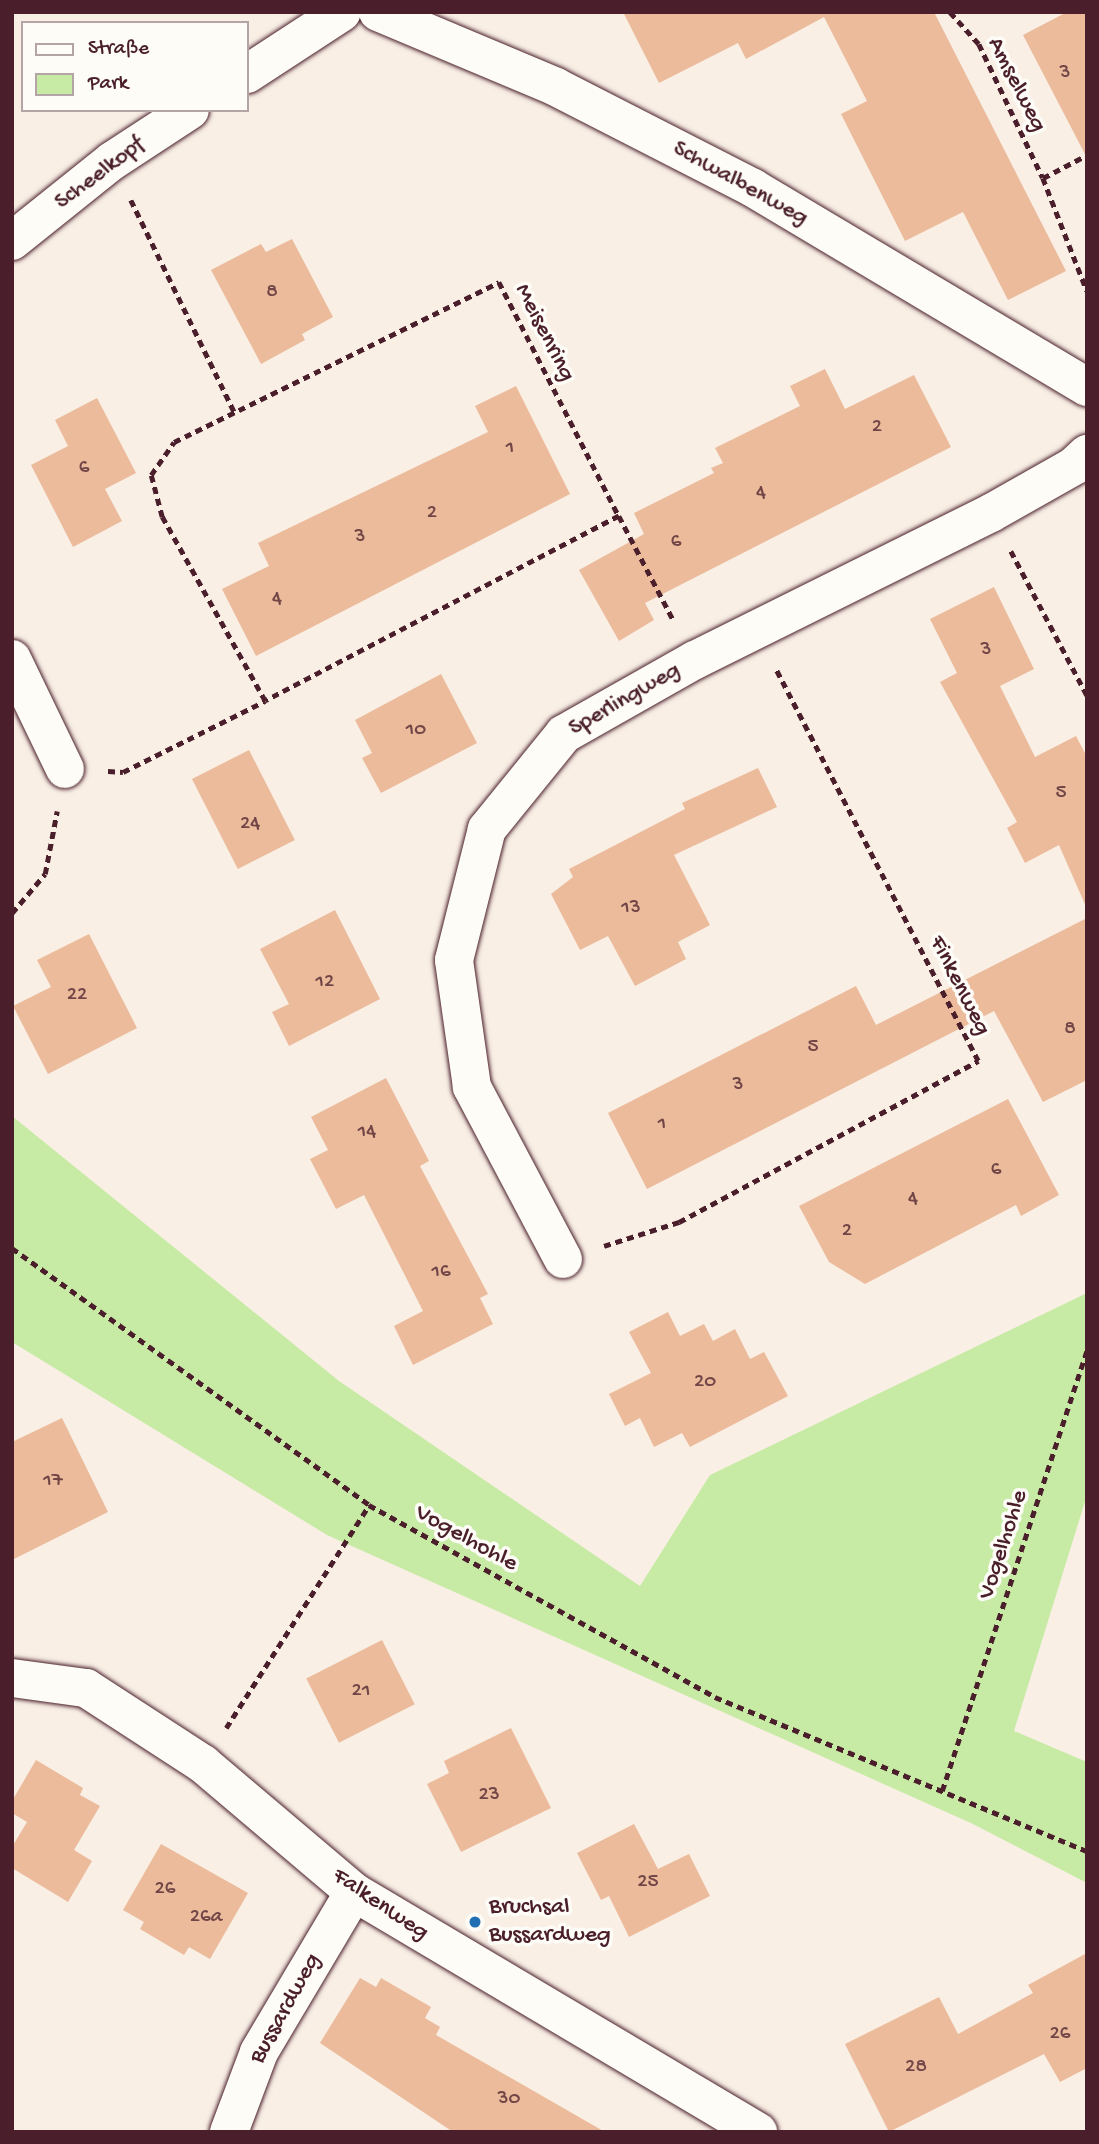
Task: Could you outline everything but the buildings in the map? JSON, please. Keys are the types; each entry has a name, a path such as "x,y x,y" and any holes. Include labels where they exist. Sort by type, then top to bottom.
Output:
{"street":[{"path":"248,73 342,12"},
{"name":"Schwalbenweg","path":"378,12 556,87 753,188 1087,387"},
{"name":"Scheelkopf","path":"12,242 112,161 187,112"},
{"name":"Sperlingweg","path":"564,1259 472,1087 453,960 487,830 564,734 695,660 991,513 1074,466 1087,454"},
{"path":"12,659 65,769"},
{"name":"Falkenweg","path":"12,1678 86,1688 203,1764 354,1892 758,2132"},
{"name":"Bussardweg","path":"229,2132 259,2052 354,1892"}],"path":[{"name":"Amselweg","path":"950,12 979,44 1042,178 1087,291"},
{"path":"1042,178 1087,155"},
{"path":"112,161 235,413"},
{"name":"Meisenring","path":"265,701 162,517 151,475 174,442 499,282 619,516"},
{"path":"991,513 1087,695"},
{"path":"12,913 45,874 65,769 123,772 619,516 695,660"},
{"name":"Finkenweg","path":"564,1259 679,1222 978,1061 756,630"},
{"name":"Vogelhohle","path":"12,1248 369,1505 715,1697 1087,1851"},
{"name":"Vogelhohle","path":"942,1791 1087,1351"},
{"path":"203,1764 369,1505"}],"green space":[{"path":"12,1116 339,1381 640,1586 710,1475 1087,1293 1087,1495 1014,1731 1087,1762 1087,1883 973,1824 327,1535 12,1342"}],"place":[{"name":"Bruchsal Bussardweg","path":"475,1922"}]}
